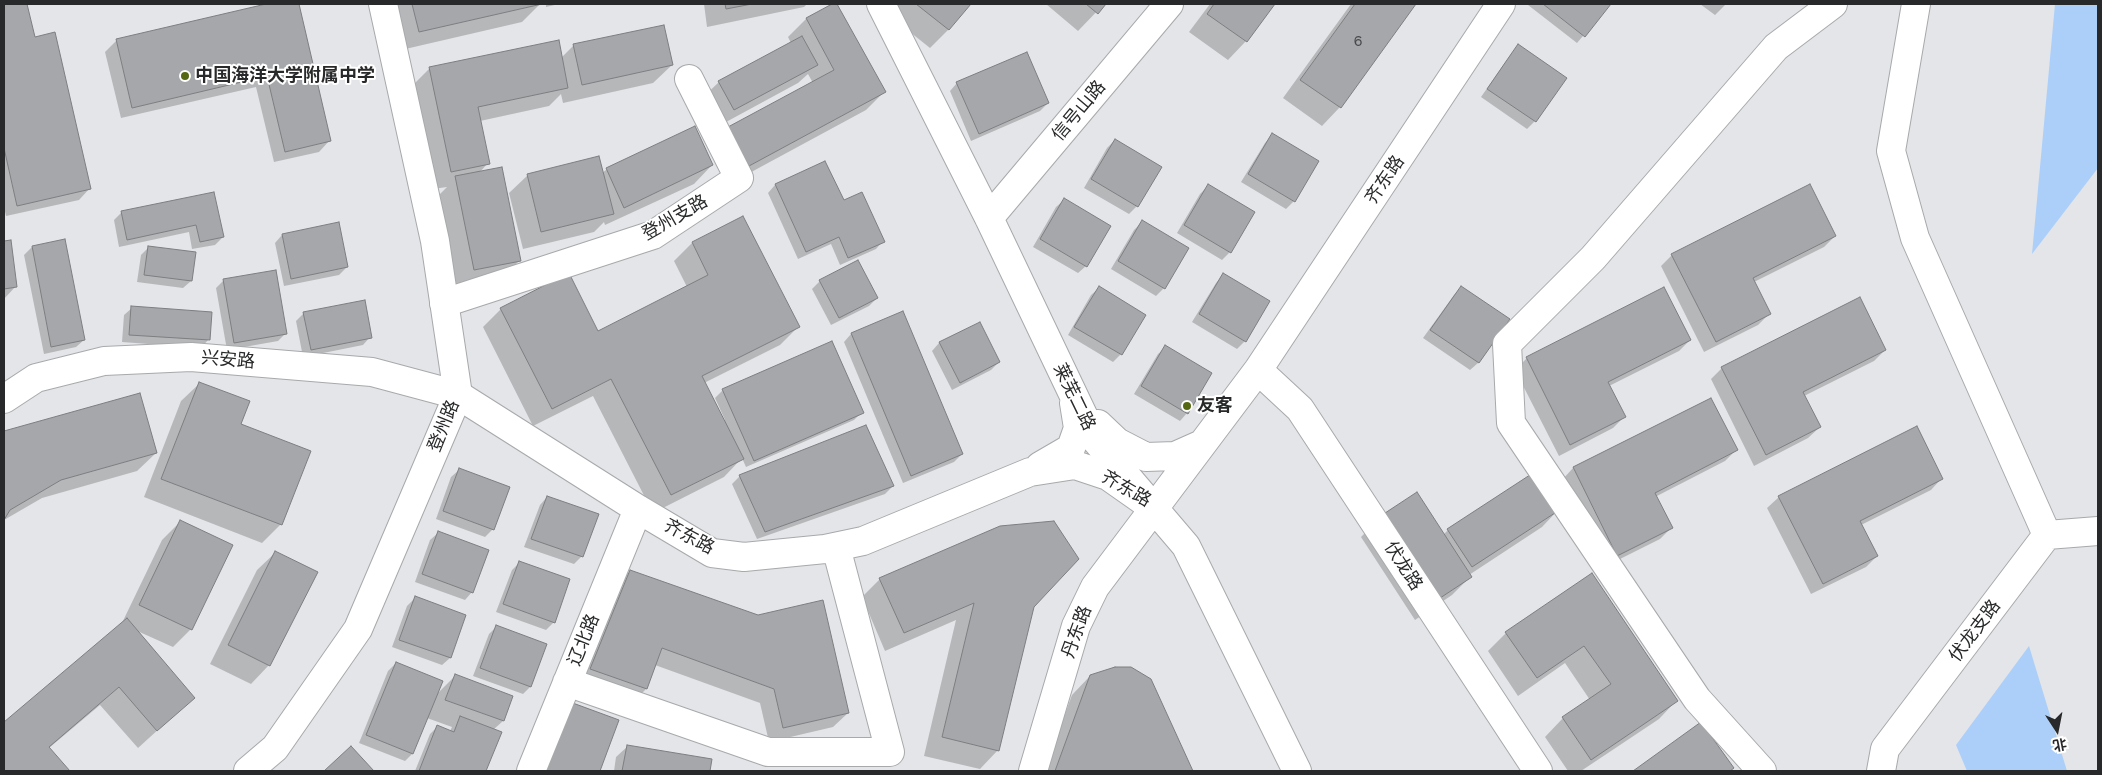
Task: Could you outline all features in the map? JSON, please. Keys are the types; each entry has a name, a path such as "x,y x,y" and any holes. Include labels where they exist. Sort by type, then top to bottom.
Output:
{"street":[{"name":"登州路","path":"248,771 275,748 358,629 458,395 435,241 383,4"},
{"name":"莱芜二路","path":"881,4 989,218 1094,438 1186,546 1297,771"},
{"name":"信号山路","path":"989,218 1169,4"},
{"name":"齐东路","path":"458,395 638,509 712,553 744,557 836,547 863,541 1030,472 1075,465 1108,476 1154,509 1258,370 1501,4"},
{"path":"1762,771 1697,699 1511,423 1507,344 1593,258 1776,47 1833,4"},
{"path":"1916,4 1891,151 1915,238 2047,536 2098,531"},
{"name":"登州支路","path":"444,303 654,235 739,178 689,79"},
{"name":"兴安路","path":"4,399 36,378 104,361 191,357 372,372 458,395"},
{"name":"伏龙路","path":"1258,370 1300,409 1538,771"},
{"path":"1073,394 1097,423 1117,442 1146,457 1175,456 1202,444"},
{"path":"1030,472 1071,448 1078,428 1073,394"},
{"name":"辽北路","path":"531,771 638,509"},
{"name":"丹东路","path":"1033,771 1080,618 1095,587 1154,509"},
{"name":"伏龙支路","path":"1881,771 1885,749 2047,536"},
{"path":"567,682 768,752 890,752 836,547"}],"shaded area":[{"path":"2055,4 2098,4 2098,168 2032,254"},
{"path":"2029,646 2067,771 1967,771 1956,745"}],"building":[{"path":"4,4 27,4 35,37 55,32 91,189 17,206 4,148"},
{"path":"266,4 299,4 331,141 285,152 267,76 132,108 116,39"},
{"path":"412,4 542,4 419,32"},
{"path":"725,4 752,4 726,9"},
{"path":"832,4 837,4 886,92 749,166 728,127 834,70 806,18"},
{"path":"916,4 971,4 949,30"},
{"path":"1086,4 1106,4 1098,14"},
{"path":"1214,4 1275,4 1247,42 1207,14"},
{"path":"1355,4 1416,4 1341,108 1300,80"},
{"path":"1543,4 1611,4 1585,37"},
{"path":"664,25 673,65 582,85 573,44"},
{"path":"802,36 818,65 734,110 718,81"},
{"path":"559,40 568,88 478,107 490,164 451,172 429,67"},
{"path":"1518,44 1567,78 1536,122 1487,89"},
{"path":"1027,52 1049,103 979,134 956,82"},
{"path":"695,126 713,165 624,208 606,168"},
{"path":"1272,133 1319,161 1295,202 1248,174"},
{"path":"1115,139 1162,167 1138,207 1091,179"},
{"path":"599,156 614,214 541,232 527,174"},
{"path":"825,161 844,200 862,192 885,242 848,258 839,237 806,252 775,184"},
{"path":"502,167 521,261 474,270 455,176"},
{"path":"1208,184 1255,212 1231,253 1184,225"},
{"path":"1810,184 1836,236 1753,278 1771,314 1716,342 1671,254"},
{"path":"214,192 224,237 200,242 196,225 127,240 121,211"},
{"path":"1064,198 1111,226 1087,267 1040,239"},
{"path":"743,216 800,327 702,376 744,459 671,495 611,379 552,409 500,308 569,273 598,331 708,275 692,242"},
{"path":"1142,220 1189,248 1165,289 1118,261"},
{"path":"339,222 348,267 291,279 282,234"},
{"path":"65,239 85,340 51,347 32,246"},
{"path":"11,240 17,287 4,289 4,241"},
{"path":"148,246 196,252 192,281 144,275"},
{"path":"858,260 878,298 839,318 819,280"},
{"path":"276,270 287,334 234,343 223,279"},
{"path":"1223,273 1270,301 1246,342 1199,314"},
{"path":"1099,286 1146,315 1122,355 1074,327"},
{"path":"1461,286 1510,319 1479,363 1430,330"},
{"path":"1664,287 1691,340 1608,382 1626,417 1570,445 1526,357"},
{"path":"1860,297 1886,350 1803,392 1821,427 1766,455 1721,367"},
{"path":"365,300 372,338 311,350 303,312"},
{"path":"131,306 212,312 210,340 129,335"},
{"path":"903,311 963,454 911,476 851,333"},
{"path":"980,322 1000,362 960,383 939,342"},
{"path":"832,341 864,413 754,461 722,389"},
{"path":"1165,345 1212,373 1188,414 1141,386"},
{"path":"199,382 250,401 241,424 311,451 282,525 161,479"},
{"path":"140,393 157,453 61,480 10,510 4,520 4,431"},
{"path":"1711,398 1738,450 1655,493 1673,528 1617,556 1573,467"},
{"path":"866,425 894,486 765,532 739,475"},
{"path":"1917,426 1943,479 1860,521 1878,556 1823,584 1778,496"},
{"path":"459,468 510,487 494,530 443,511"},
{"path":"1536,471 1561,509 1472,567 1447,529"},
{"path":"1417,492 1472,577 1434,602 1379,517"},
{"path":"547,496 599,514 583,557 531,539"},
{"path":"180,520 233,545 192,630 139,605"},
{"path":"1054,521 1079,559 1034,607 999,751 942,737 974,603 904,633 879,578 1000,526"},
{"path":"438,531 489,550 473,593 422,574"},
{"path":"275,551 318,572 270,666 228,645"},
{"path":"519,561 570,579 555,623 503,604"},
{"path":"630,570 758,615 823,600 849,713 783,728 774,689 662,648 647,689 590,669"},
{"path":"1592,573 1678,701 1591,760 1562,717 1611,684 1584,646 1537,678 1505,632"},
{"path":"415,596 466,615 451,658 399,640"},
{"path":"127,618 195,698 157,731 119,687 49,747 70,771 4,771 4,722"},
{"path":"496,625 547,644 531,687 480,668"},
{"path":"396,662 443,681 413,754 366,735"},
{"path":"1115,667 1131,667 1151,679 1193,771 1055,771 1090,675"},
{"path":"455,674 513,696 504,721 445,700"},
{"path":"570,702 619,720 600,771 544,771"},
{"path":"460,716 502,732 486,771 419,771 437,725 454,732"},
{"path":"1701,722 1734,768 1730,771 1633,771"},
{"path":"627,745 712,759 710,771 622,771"},
{"path":"351,746 374,771 324,771"}],"place":[{"name":"中国海洋大学附属中学","path":"185,76"},
{"name":"友客","path":"1187,406"}]}
